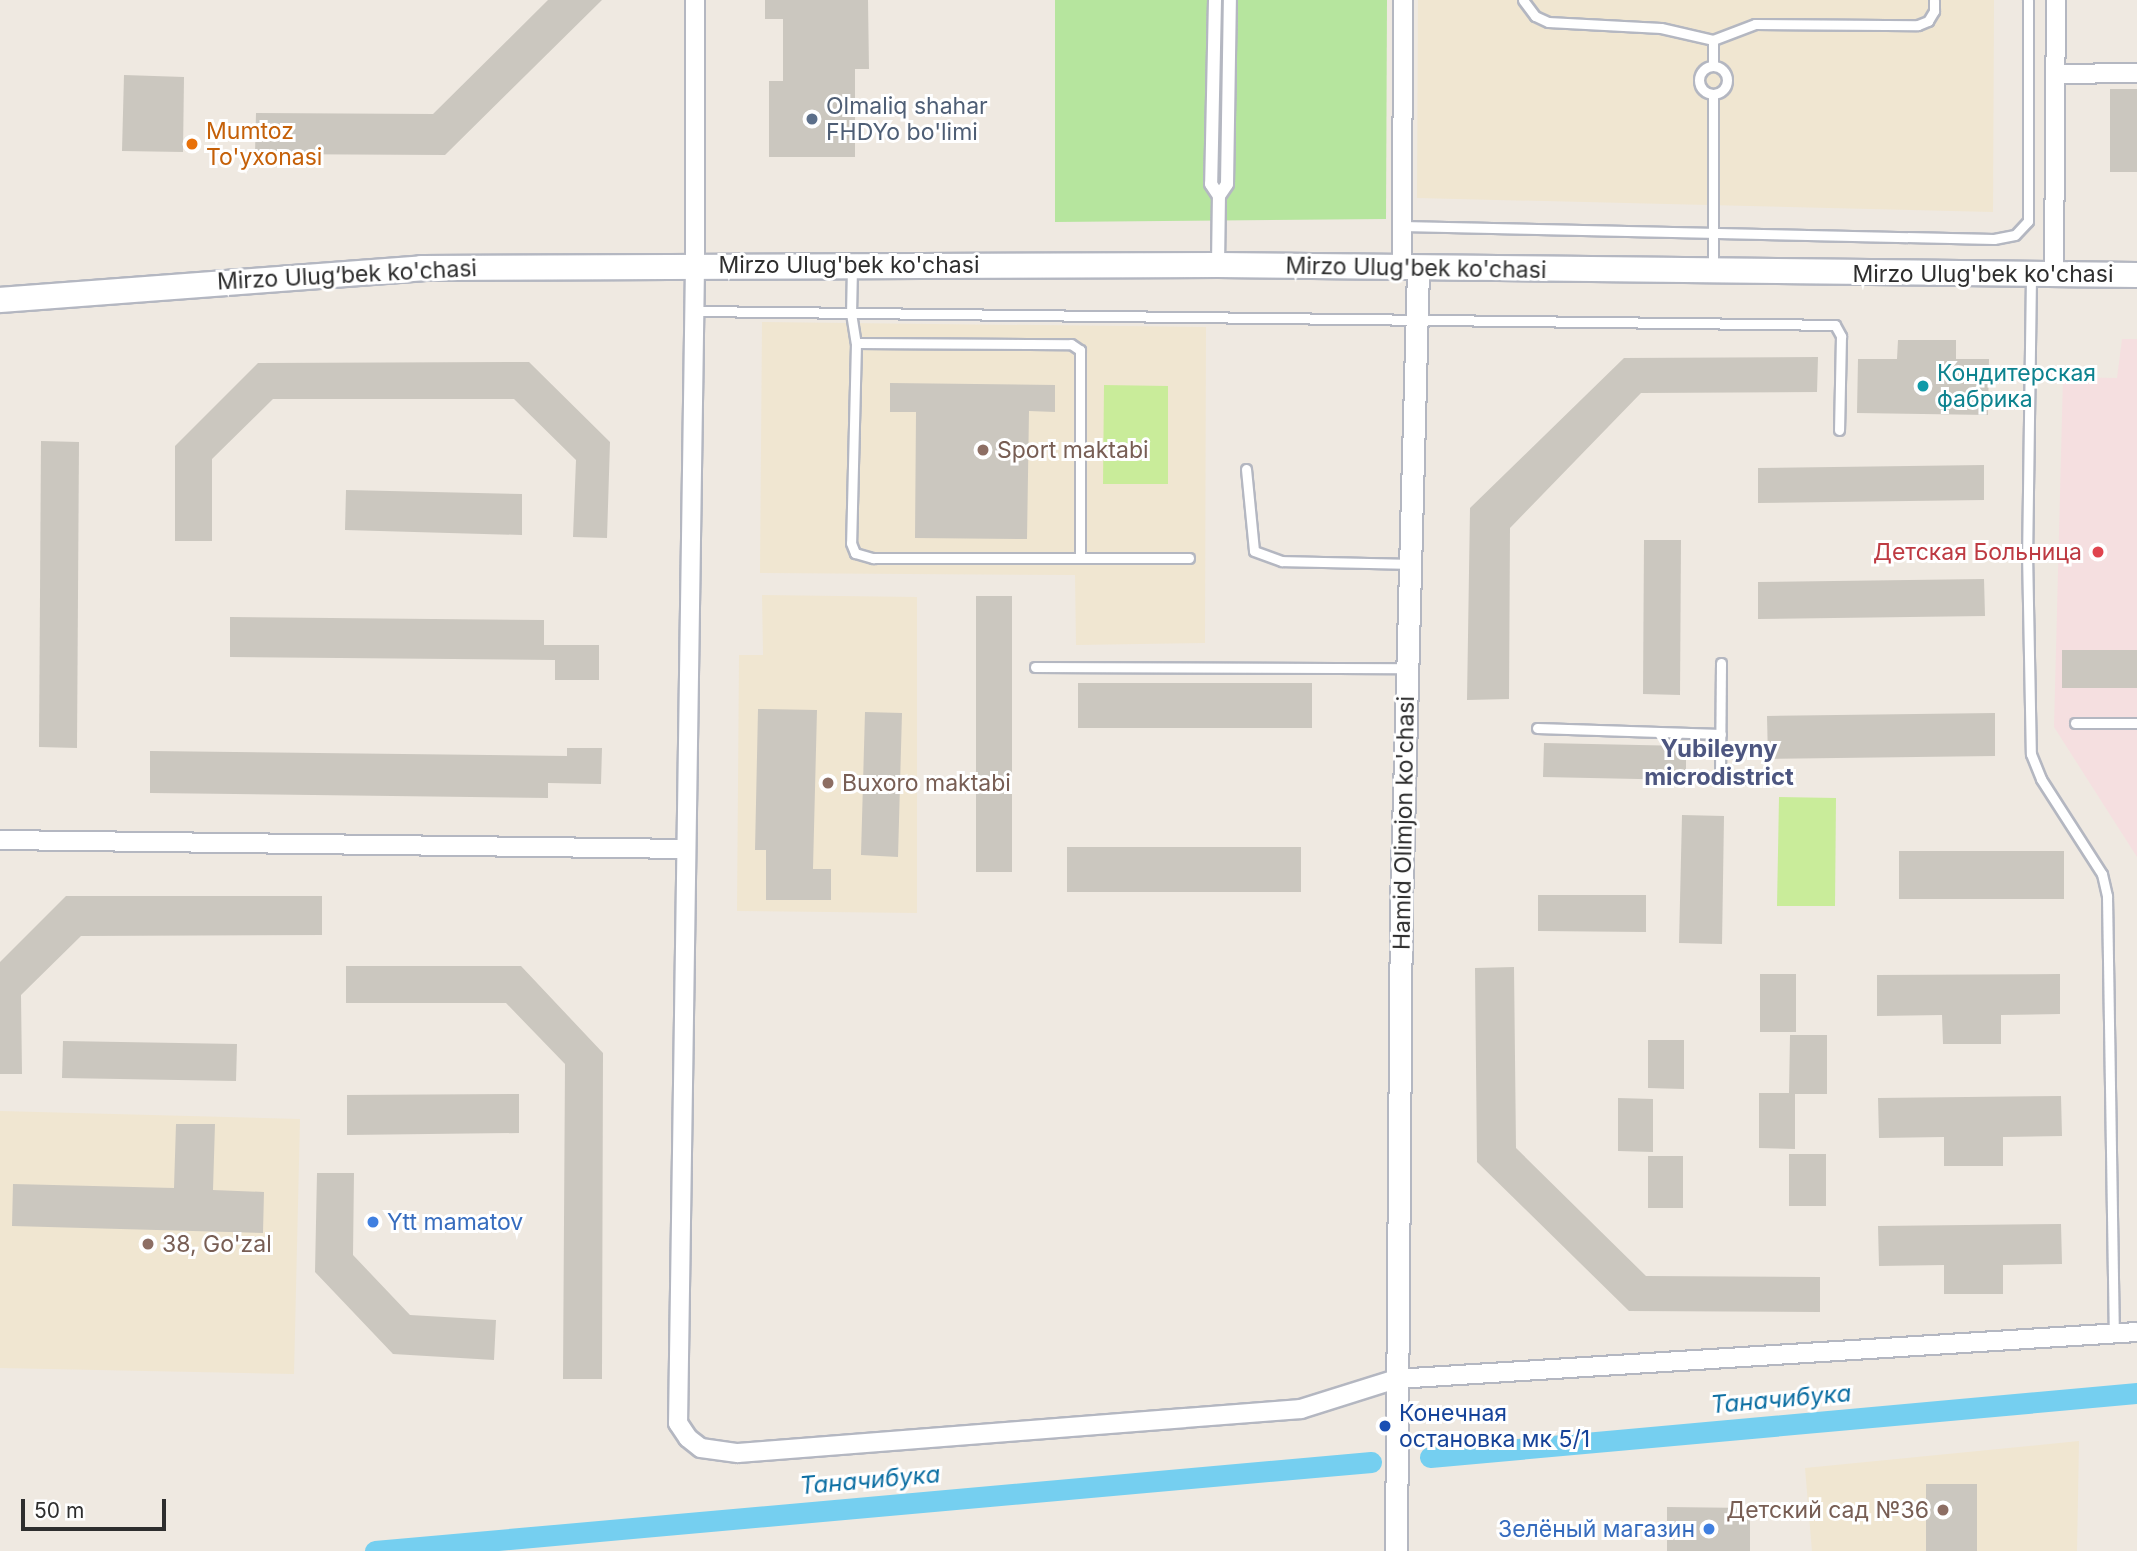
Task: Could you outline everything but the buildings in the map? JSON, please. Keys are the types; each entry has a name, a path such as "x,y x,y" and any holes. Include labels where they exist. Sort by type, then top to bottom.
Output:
{"main road":[{"name":"Mirzo Ulug'bek ko'chasi","path":"695,265 1218,265 2137,275"},
{"name":"Mirzo Ulug‘bek ko'chasi","path":"0,300 421,268 695,265"}],"street":[{"path":"695,0 695,312 678,1423 688,1438 702,1448 738,1452 1301,1409 1396,1379 2137,1332"},
{"path":"1215,0 1211,184 1219,196"},
{"path":"1218,265 1219,196 1227,184 1230,0"},
{"path":"1403,0 1402,226 1410,268"},
{"path":"2042,275 2055,74 2056,0"},
{"path":"2055,74 2137,73"},
{"name":"Hamid Olimjon ko'chasi","path":"1395,1551 1407,668 1416,319 1410,268"},
{"path":"0,840 687,849"}],"lane":[{"path":"1523,0 1523,4 1535,16 1548,22 1661,28 1713,40 1755,24 1918,25 1928,21 1934,11 1934,0"},
{"path":"1402,226 1994,239 2015,235 2028,221 2028,0"},
{"path":"1713,40 1713,66"},
{"path":"1713,66 1725,72 1727,79 1720,92 1713,94 1701,87 1699,80 1701,74 1713,66"},
{"path":"1713,94 1713,272"},
{"path":"852,265 851,313 856,343 852,543 855,553 873,558 1189,558"},
{"path":"2042,275 2027,552 2031,754 2041,779 2102,874 2107,897 2114,1333"},
{"path":"695,312 1835,326 1841,337 1839,430"},
{"path":"856,343 1070,344 1080,350 1080,558"},
{"path":"1246,469 1254,551 1282,561 1410,564"},
{"path":"1721,663 1723,778 1749,779"},
{"path":"1035,667 1407,668"},
{"path":"2075,723 2137,723"},
{"path":"1538,728 1721,734"}],"shaded area":[{"path":"1418,0 1994,0 1993,212 1417,198"},
{"name":"Sport maktabi","path":"762,322 1206,327 1205,643 1076,645 1075,575 760,573"},
{"name":"Детская Больница","path":"2122,339 2137,339 2137,857 2054,727 2063,377 2117,378"},
{"name":"Buxoro maktabi","path":"762,595 917,597 917,913 737,911 739,655 763,655"},
{"name":"38, Go'zal","path":"0,1111 300,1119 294,1374 0,1368"},
{"name":"Детский сад №36","path":"2079,1441 2077,1551 1812,1551 1805,1468"}],"green space":[{"path":"1055,0 1387,0 1386,219 1055,222"},
{"path":"1104,385 1168,386 1168,484 1103,484"},
{"path":"1779,797 1836,798 1835,906 1777,906"}],"waterway":[{"name":"Таначибука","path":"1430,1457 2137,1393"},
{"name":"Таначибука","path":"375,1551 1371,1462"}],"place":[{"name":"Olmaliq shahar FHDYo bo'limi","path":"812,119"},
{"name":"Mumtoz To'yxonasi","path":"192,144"},
{"name":"Кондитерская фабрика","path":"1923,386"},
{"name":"Sport maktabi","path":"983,450"},
{"name":"Детская Больница","path":"2098,552"},
{"name":"Buxoro maktabi","path":"828,783"},
{"name":"Ytt mamatov","path":"373,1222"},
{"name":"38, Go'zal","path":"148,1244"},
{"name":"Конечная остановка мк 5/1","path":"1385,1426"},
{"name":"Детский сад №36","path":"1943,1510"},
{"name":"Зелёный магазин","path":"1709,1529"}],"district":[{"name":"Yubileyny microdistrict","path":"1719,763"}]}
